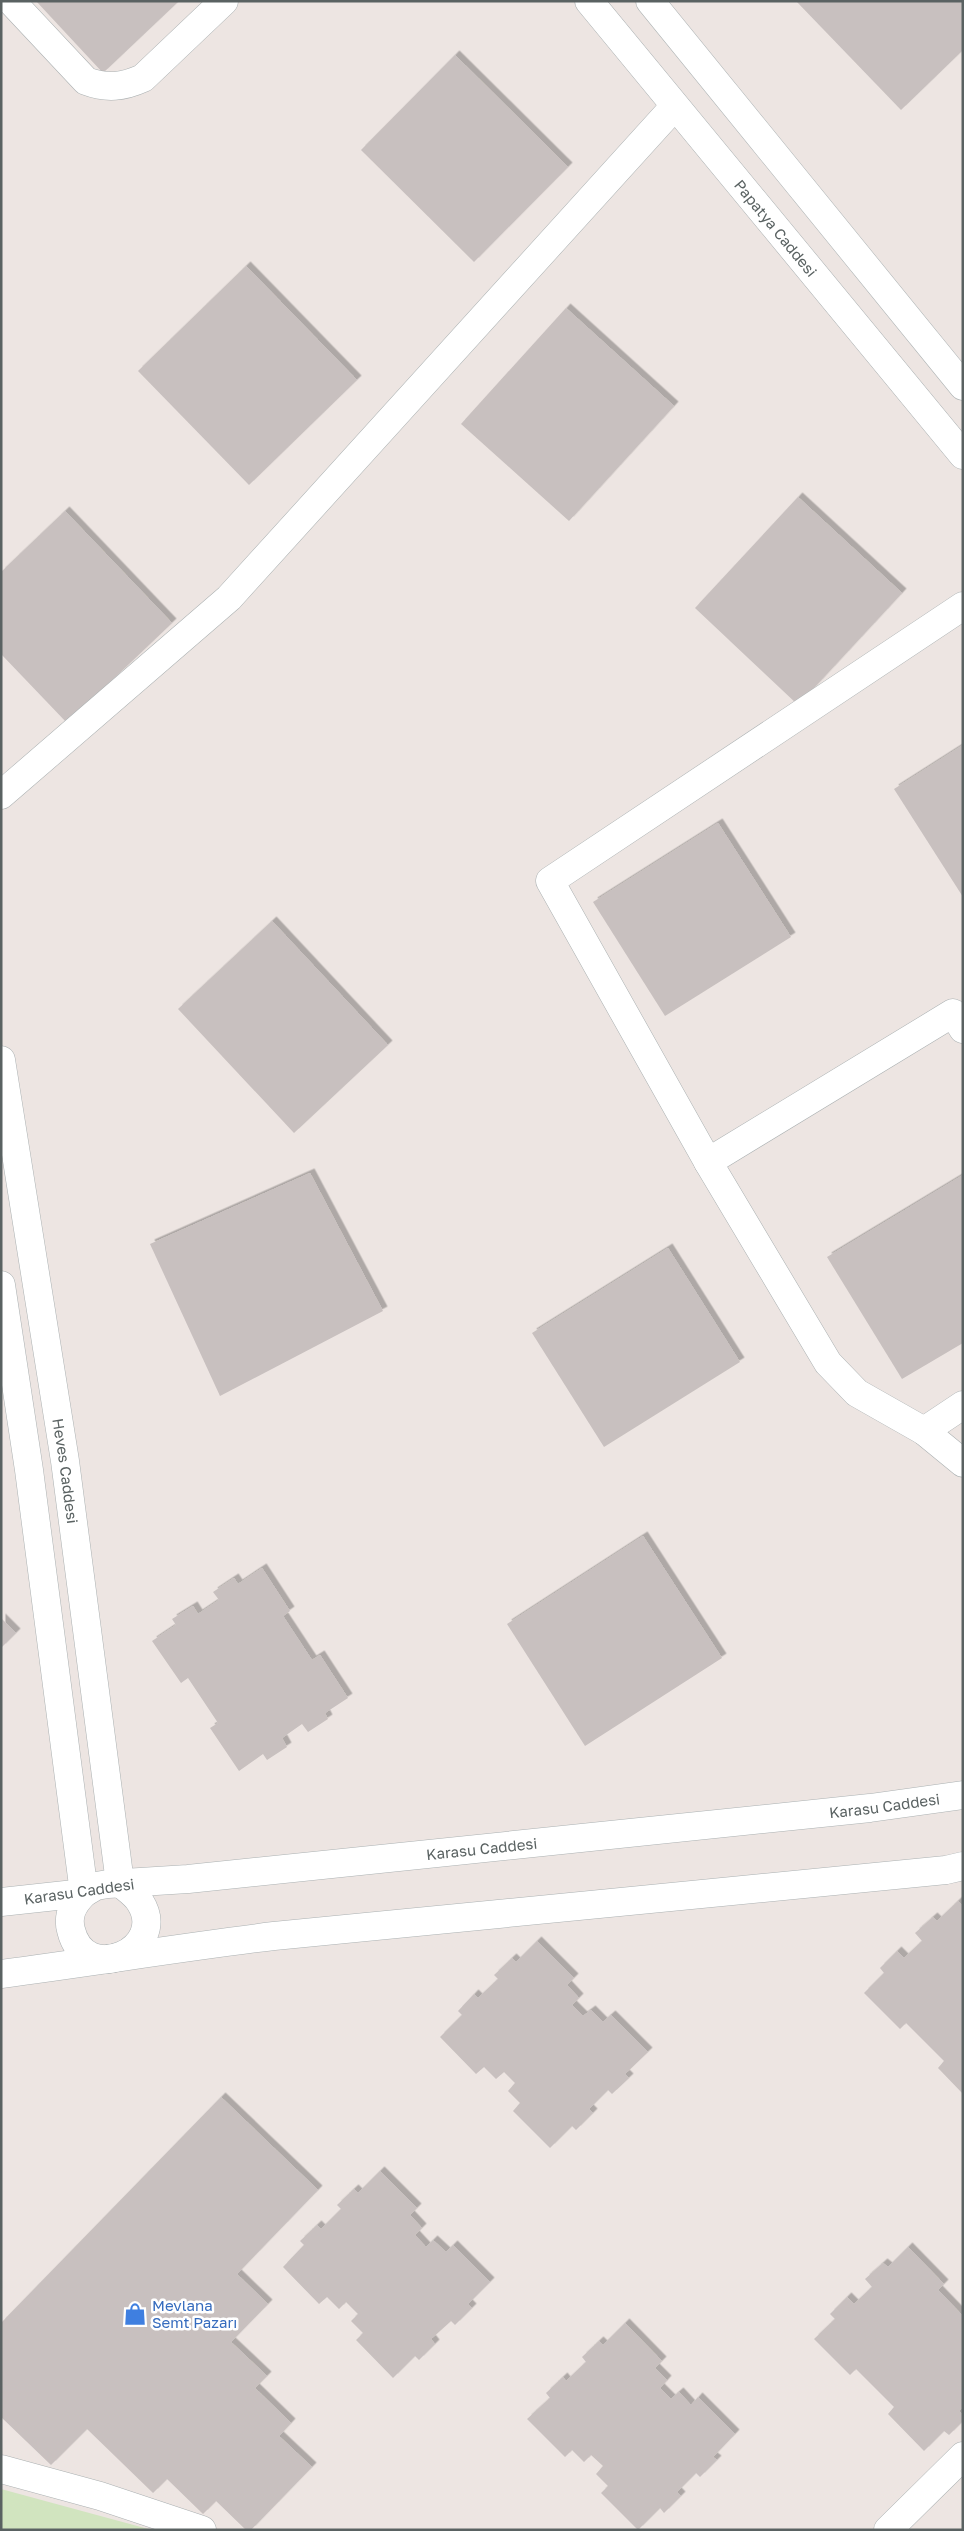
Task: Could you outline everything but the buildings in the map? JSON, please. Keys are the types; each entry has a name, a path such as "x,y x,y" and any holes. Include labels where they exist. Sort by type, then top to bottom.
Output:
{"street":[{"path":"11,1 86,81 98,86 113,87 129,84 143,78 224,1"},
{"name":"Papatya Caddesi","path":"589,1 674,107 876,347 963,456"},
{"path":"650,1 963,386"},
{"path":"1,795 229,598 674,107"},
{"path":"963,606 550,881 708,1162 828,1363 857,1393 924,1431 963,1463"},
{"path":"708,1162 953,1013 963,1029"},
{"name":"Heves Caddesi","path":"1,1060 65,1461 120,1883"},
{"path":"1,1286 84,1893 71,1911 69,1924 72,1936 88,1955 112,1960 124,1956 142,1938 145,1926 140,1902 120,1883"},
{"path":"924,1431 963,1405"},
{"name":"Karasu Caddesi","path":"1,1902 84,1893 96,1886 120,1883 188,1880 870,1808 963,1795"},
{"path":"1,1974 112,1960 168,1948 274,1936 936,1871 963,1866"},
{"path":"888,2530 963,2456"},
{"path":"1,2469 100,2496 202,2530"}],"green space":[{"path":"1,2489 152,2530 1,2530"}],"place":[{"name":"Mevlana Semt Pazarı","path":"135,2314"}]}
